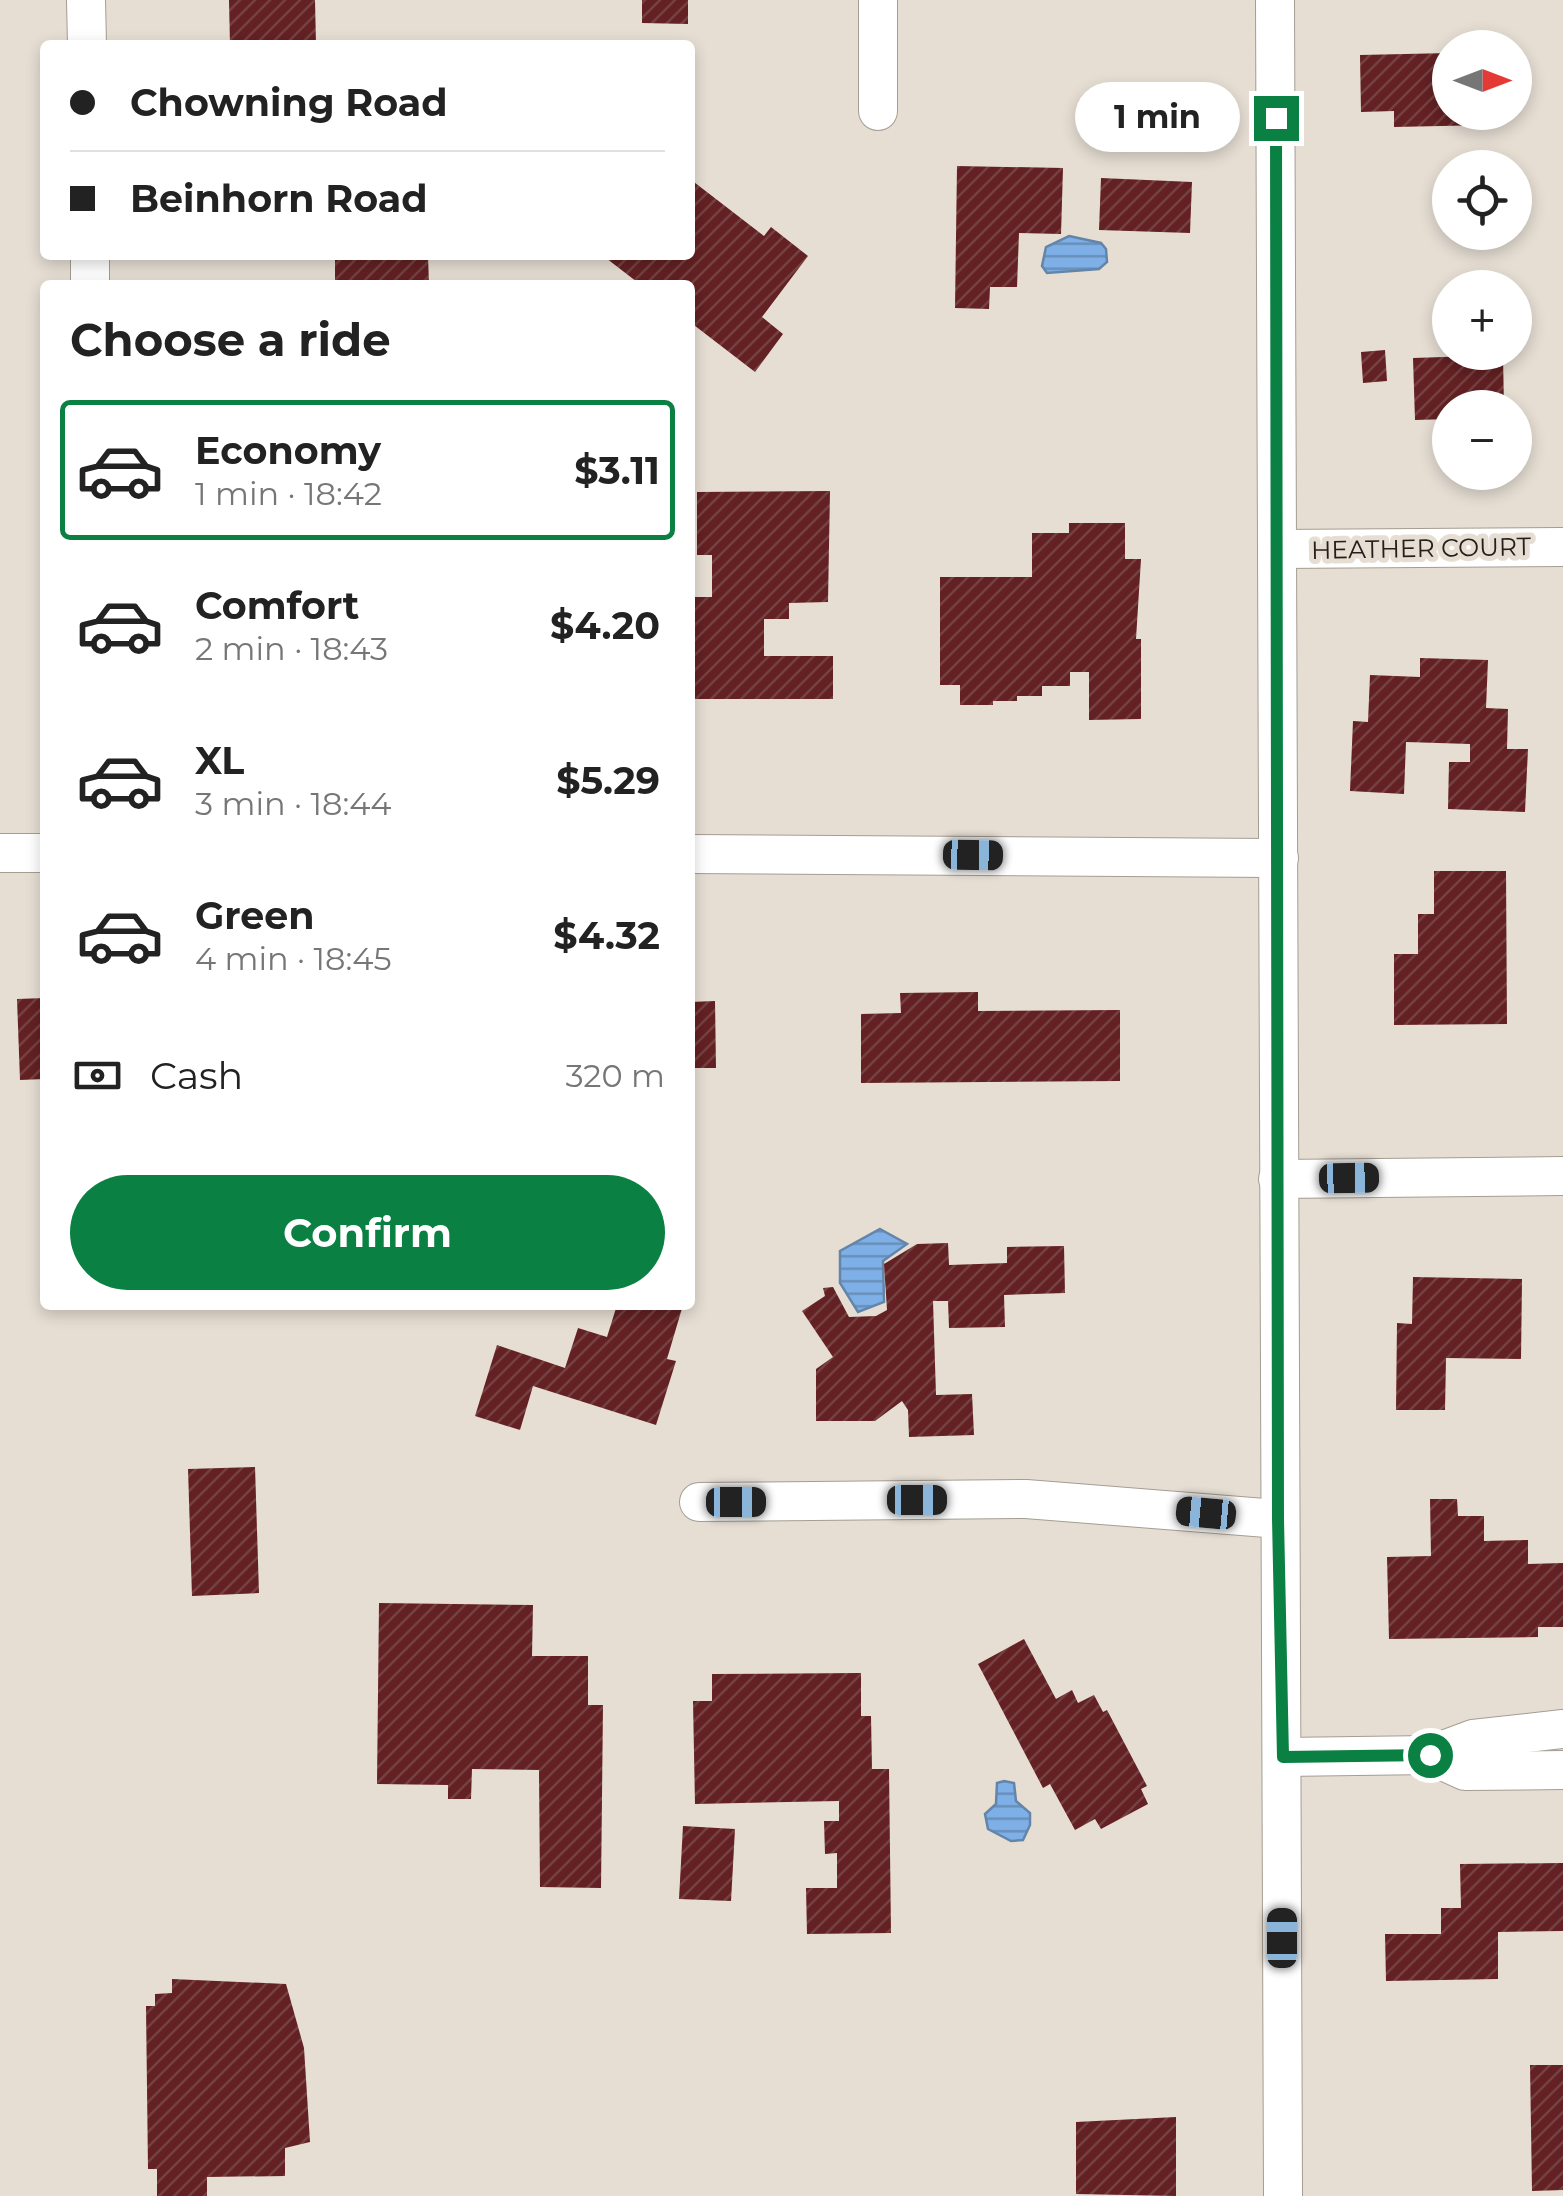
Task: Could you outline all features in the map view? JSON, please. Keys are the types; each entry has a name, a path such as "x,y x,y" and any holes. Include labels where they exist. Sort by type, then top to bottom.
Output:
{"street":[{"path":"86,0 87,40"},
{"path":"878,0 878,111"},
{"path":"1276,0 1283,2196"},
{"name":"HEATHER COURT","path":"1278,549 1563,546"},
{"path":"0,852 40,853"},
{"path":"695,854 1279,858"},
{"path":"1278,1180 1563,1176"},
{"path":"699,1502 1026,1499 1278,1519"},
{"path":"1283,1757 1430,1755 1473,1739 1563,1729"},
{"path":"1430,1755 1465,1771 1563,1770"}],"water":[{"path":"1069,236 1101,243 1107,262 1099,269 1047,273 1042,266 1046,247"},
{"path":"880,1229 907,1244 883,1261 884,1302 858,1312 840,1283 840,1251"},
{"path":"997,1783 1014,1783 1016,1801 1030,1813 1030,1825 1023,1840 1011,1841 988,1829 985,1814 996,1804"}],"building":[{"path":"229,0 315,0 316,40 230,40"},
{"path":"642,0 688,0 688,24 642,23"},
{"path":"1432,53 1432,126 1394,127 1394,111 1361,112 1360,55"},
{"path":"957,166 1063,168 1061,234 1019,233 1017,287 990,287 989,309 955,308"},
{"path":"1101,178 1192,182 1190,233 1099,230"},
{"path":"695,183 764,236 771,227 808,256 762,317 783,334 755,372 695,326 695,280 634,280 608,260 695,260"},
{"path":"335,260 428,260 429,280 335,280"},
{"path":"1385,350 1387,381 1363,383 1361,352"},
{"path":"1432,357 1432,370 1503,370 1504,390 1432,390 1432,420 1415,420 1413,358"},
{"path":"830,491 828,602 789,603 789,619 764,619 764,656 833,656 833,699 695,699 695,597 712,597 712,555 697,555 697,492"},
{"path":"1069,523 1125,523 1125,559 1141,559 1136,639 1141,639 1141,719 1089,720 1089,672 1070,672 1070,686 1042,686 1042,696 1017,696 1017,701 993,701 993,705 960,705 960,685 940,685 940,577 1032,577 1032,533 1069,533"},
{"path":"1420,658 1488,660 1486,708 1508,709 1507,749 1528,749 1525,812 1448,809 1449,762 1470,762 1470,744 1406,742 1404,794 1350,791 1353,721 1368,722 1370,675 1420,677"},
{"path":"1434,871 1506,871 1507,1024 1394,1025 1394,954 1418,954 1418,914 1434,914"},
{"path":"978,992 978,1011 1120,1010 1120,1081 861,1083 861,1014 901,1013 900,993"},
{"path":"40,998 40,1079 20,1080 17,999"},
{"path":"715,1001 716,1068 695,1068 695,1002"},
{"path":"948,1243 949,1265 1007,1263 1007,1247 1064,1246 1065,1293 1004,1295 1005,1327 949,1328 948,1301 933,1301 936,1395 972,1394 974,1435 909,1437 908,1410 902,1401 875,1421 816,1421 816,1369 833,1357 802,1311 825,1296 823,1288 833,1287 849,1317 876,1316 887,1310 884,1264 917,1244"},
{"path":"1413,1277 1522,1279 1521,1359 1446,1358 1445,1410 1396,1410 1397,1323 1412,1324"},
{"path":"615,1310 682,1310 667,1359 676,1361 656,1425 533,1386 520,1430 475,1416 497,1345 565,1368 578,1328 607,1337"},
{"path":"255,1467 259,1593 192,1596 188,1469"},
{"path":"1430,1499 1457,1499 1458,1516 1484,1516 1484,1541 1528,1540 1528,1564 1563,1563 1563,1627 1538,1627 1538,1637 1389,1639 1387,1557 1431,1556"},
{"path":"379,1603 533,1605 532,1656 588,1656 588,1705 603,1705 601,1888 540,1887 539,1770 472,1769 471,1799 448,1799 448,1785 377,1784"},
{"path":"1024,1639 1056,1699 1072,1690 1078,1703 1094,1695 1103,1712 1107,1710 1147,1786 1141,1789 1148,1804 1101,1829 1095,1819 1075,1830 1050,1784 1043,1788 978,1664"},
{"path":"861,1673 861,1716 871,1716 872,1769 889,1769 891,1933 807,1934 806,1888 837,1888 837,1853 825,1854 824,1821 839,1821 839,1801 695,1804 693,1701 712,1701 712,1674"},
{"path":"683,1826 735,1829 731,1901 679,1899"},
{"path":"1563,1863 1563,1931 1498,1932 1498,1979 1386,1981 1385,1934 1441,1934 1441,1908 1461,1908 1460,1864"},
{"path":"172,1979 286,1984 304,2048 310,2142 285,2148 285,2176 207,2177 207,2196 157,2196 157,2169 148,2169 146,2006 155,2006 155,1994 172,1993"},
{"path":"1530,2065 1563,2065 1563,2190 1532,2191"},
{"path":"1176,2117 1176,2196 1076,2194 1076,2122"}],"route":[{"path":"1276,118 1278,1519 1283,1757 1430,1755"}]}
